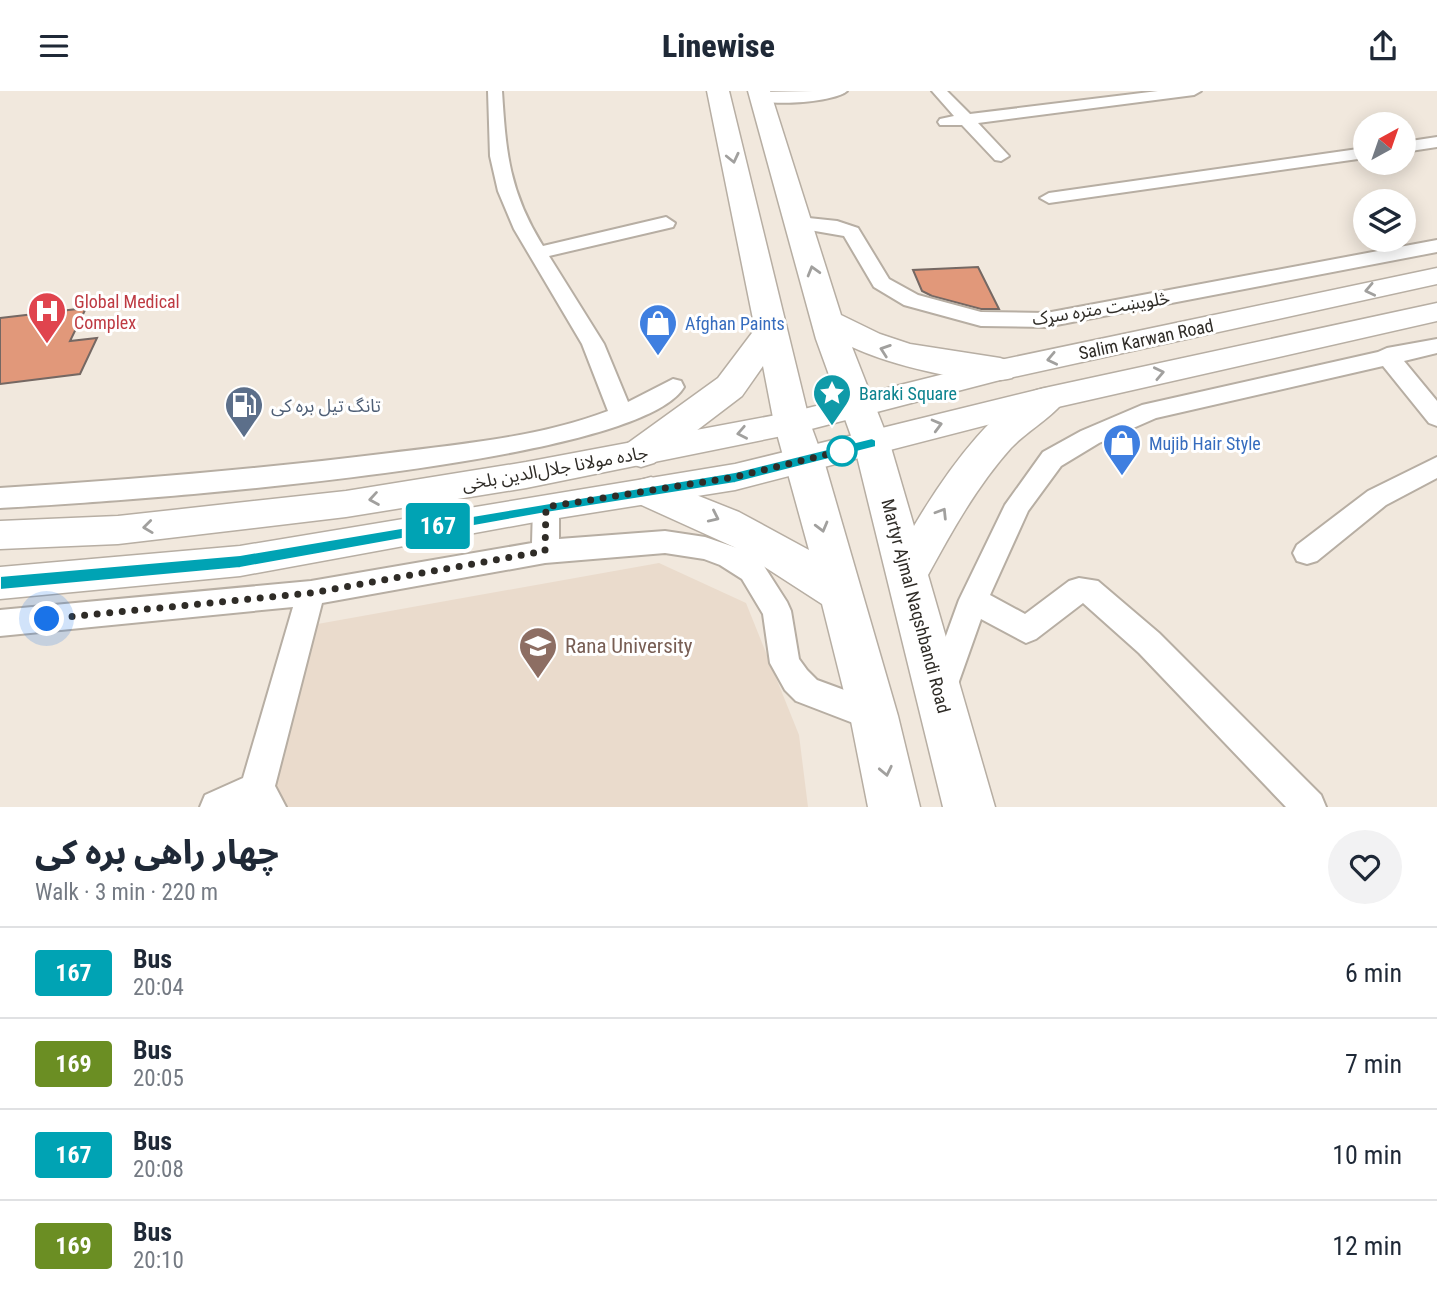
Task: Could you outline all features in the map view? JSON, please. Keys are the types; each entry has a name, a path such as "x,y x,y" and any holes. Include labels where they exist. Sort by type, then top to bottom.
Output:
{"highway":[{"path":"718,91 798,442 874,716 894,807"},
{"name":"Martyr Ajmal Naqshbandi Road","path":"760,94 827,321 856,406 872,443 969,807"},
{"path":"827,321 857,339 906,356 1000,370"},
{"path":"641,453 730,387 772,329"},
{"path":"908,572 945,508 994,443 1016,421 1049,398"},
{"path":"651,492 739,528 839,592"}],"main road":[{"name":"Salim Karwan Road","path":"856,406 1000,370 1437,276"},
{"name":"Salim Karwan Road","path":"872,443 1049,398 1437,312"},
{"name":"جاده مولانا جلال‌الدین بلخی","path":"0,583 240,561 735,477 856,406"},
{"name":"جاده مولانا جلال‌الدین بلخی","path":"0,535 118,530 346,504 641,453 798,442 872,443"}],"street":[{"path":"495,91 498,156 518,216 593,344 622,415"},
{"path":"760,94 798,98 840,91"},
{"path":"939,91 1001,156"},
{"path":"946,122 1194,91"},
{"path":"1416,145 1437,142"},
{"path":"1049,198 1353,155"},
{"path":"538,253 666,223"},
{"name":"څلویښت متره سړک","path":"799,223 837,226 851,232 881,283 911,300 960,315 1012,321 1046,320 1437,246"},
{"path":"940,695 974,600 1018,505 1052,459 1090,437 1150,411 1387,355 1437,346"},
{"path":"1387,355 1437,417"},
{"path":"0,498 103,492 387,465 522,442 599,425 650,404 673,387"},
{"path":"1307,553 1377,498 1437,467"},
{"path":"545,551 546,507"},
{"path":"0,623 311,593 545,551 664,542 705,548 730,557 752,571 776,611 785,663 796,681 807,691 874,716"},
{"path":"974,600 1026,630 1079,590 1088,590 1149,643 1309,807"},
{"path":"217,807 263,798 311,593"}],"shaded area":[{"name":"Rana University","path":"659,563 746,603 799,735 808,807 282,807 272,794 312,625"}],"building":[{"path":"978,267 999,309 981,309 932,296 922,291 913,270"},
{"name":"Global Medical Complex","path":"86,308 70,341 97,338 80,374 0,384 0,318"}],"bus line":[{"name":"167","path":"0,583 240,561 735,477 872,443"}],"place":[{"name":"Global Medical Complex","path":"47,345"},
{"name":"Afghan Paints","path":"658,357"},
{"name":"Baraki Square","path":"832,427"},
{"name":"تانگ تیل بره کی","path":"244,439"},
{"name":"Mujib Hair Style","path":"1122,477"},
{"name":"Rana University","path":"538,680"}],"route":[{"path":"47,619 311,593 545,551 546,507 735,477 849,449 842,451"}]}
